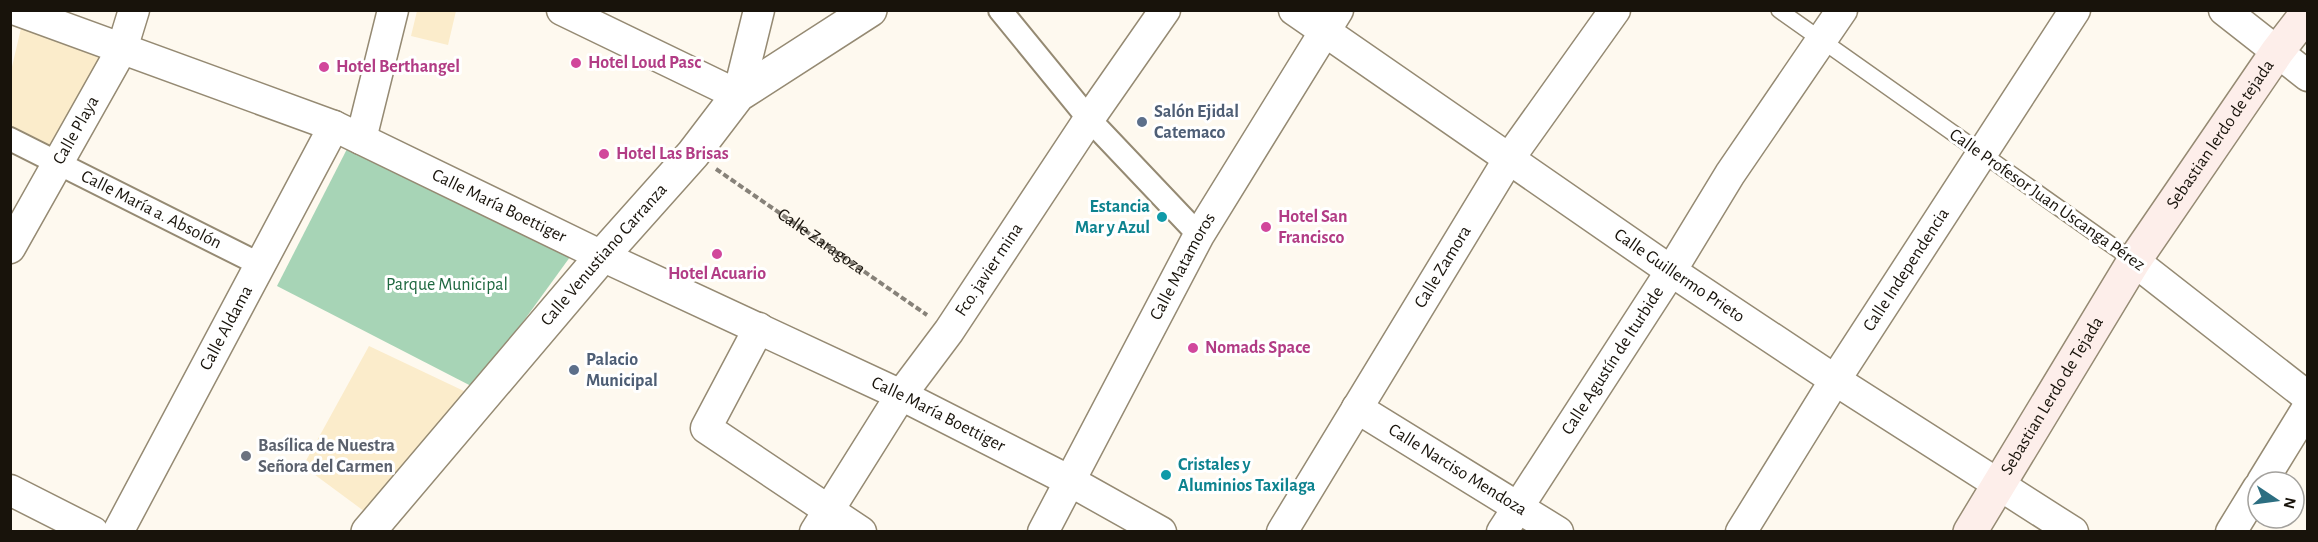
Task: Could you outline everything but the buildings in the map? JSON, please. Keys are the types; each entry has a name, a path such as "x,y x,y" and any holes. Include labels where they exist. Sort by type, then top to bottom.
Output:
{"main road":[{"name":"Sebastian lerdo de tejada","path":"2134,261 2277,51 2307,12"},
{"name":"Sebastian Lerdo de Tejada","path":"1970,531 2134,261"}],"street":[{"path":"10,25 15,10"},
{"name":"Calle María Boettiger","path":"15,10 334,126 602,256 900,395 1070,481 1161,531"},
{"name":"Calle Playa","path":"10,248 122,49 134,10"},
{"path":"362,139 393,10"},
{"path":"562,10 738,95 759,10"},
{"name":"Calle Venustiano Carranza","path":"368,531 602,256 693,154 738,95 870,10"},
{"path":"1000,10 1089,119 1199,235"},
{"name":"Fco. javier mina","path":"822,521 900,395 949,331 1089,119 1166,10"},
{"name":"Calle Guillermo Prieto","path":"1294,10 1331,22 1508,160 1835,380 2073,531"},
{"name":"Calle Zamora","path":"1282,531 1508,160 1615,10"},
{"name":"Calle Agustín de Iturbide","path":"1510,519 1731,174 1842,10"},
{"name":"Calle Independencia","path":"1741,531 1835,380 2075,10"},
{"path":"2224,10 2307,76"},
{"name":"Calle Matamoros","path":"1043,531 1199,235 1331,22"},
{"name":"Calle Aldama","path":"118,531 334,126"},
{"name":"Calle María a. Absolón","path":"10,139 259,264"},
{"name":"Calle Profesor Juan Uscanga Pérez","path":"2134,261 2307,398"},
{"path":"759,328 706,428 822,521 861,531"},
{"path":"2269,470 2307,407"},
{"name":"Calle Narciso Mendoza","path":"1357,408 1510,519 1558,531"},
{"path":"10,490 93,531"},
{"path":"2231,531 2246,507"}],"lane":[{"name":"Calle Profesor Juan Uscanga Pérez","path":"1779,10 2134,261"}],"path":[{"name":"Calle Zaragoza","path":"693,154 949,331"}],"shaded area":[{"path":"417,11 456,11 448,45 411,36"},
{"path":"22,24 106,54 53,150 11,128 11,71"},
{"path":"369,346 466,392 372,517 303,466"}],"green space":[{"name":"Parque Municipal","path":"347,149 570,257 475,388 277,286"}],"place":[{"name":"Hotel Loud Pasc","path":"576,63"},
{"name":"Hotel Berthangel","path":"324,67"},
{"name":"Salón Ejidal Catemaco","path":"1142,122"},
{"name":"Hotel Las Brisas","path":"604,154"},
{"name":"Estancia Mar y Azul","path":"1162,217"},
{"name":"Hotel San Francisco","path":"1266,227"},
{"name":"Hotel Acuario","path":"717,254"},
{"name":"Nomads Space","path":"1193,348"},
{"name":"Palacio Municipal","path":"574,370"},
{"name":"Basílica de Nuestra Señora del Carmen","path":"246,456"},
{"name":"Cristales y Aluminios Taxilaga","path":"1166,475"}]}
